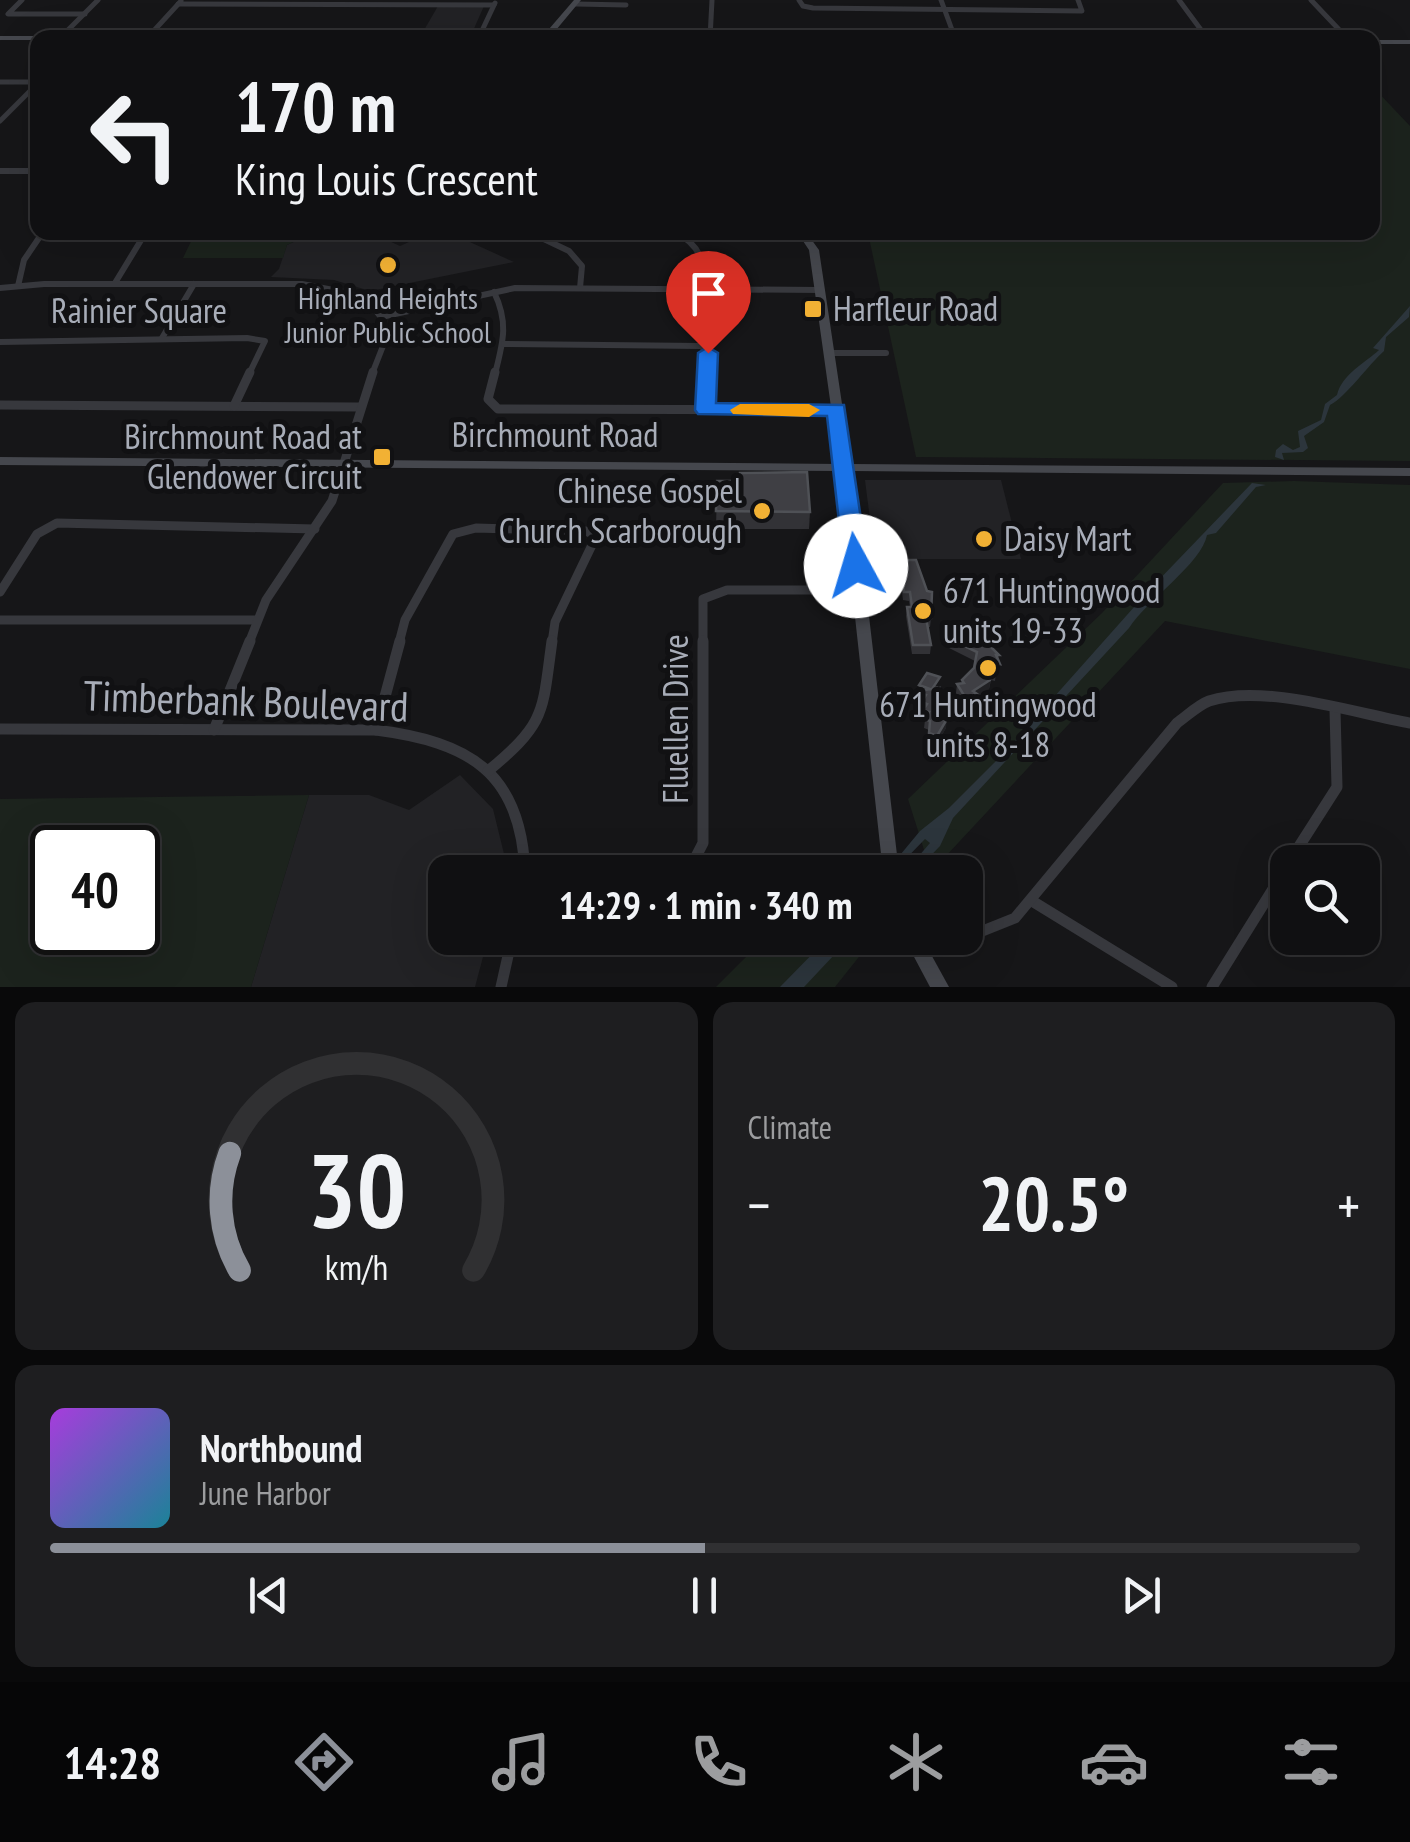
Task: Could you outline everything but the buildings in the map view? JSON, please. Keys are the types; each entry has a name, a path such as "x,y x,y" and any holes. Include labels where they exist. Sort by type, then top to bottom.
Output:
{"main road":[{"path":"552,30 577,2"},
{"path":"0,38 30,37"},
{"path":"1380,42 1410,42"},
{"path":"807,240 814,250 845,468 889,855"},
{"name":"Birchmount Road","path":"0,461 1410,472"},
{"path":"922,955 940,987"}],"street":[{"path":"22,0 8,14 84,14"},
{"path":"67,30 98,0"},
{"path":"710,30 712,0"},
{"path":"800,0 803,6 813,8 1082,11 1078,0"},
{"path":"942,0 951,30"},
{"path":"1179,0 1202,30"},
{"path":"1311,0 1340,30"},
{"path":"149,30 180,2 495,2 482,30"},
{"path":"577,2 626,5"},
{"path":"0,82 30,83"},
{"path":"0,121 30,91"},
{"path":"0,171 30,171"},
{"path":"18,286 24,260 38,240"},
{"path":"115,284 141,240"},
{"path":"544,240 576,256 582,266 580,288"},
{"path":"689,240 704,253 706,289"},
{"path":"0,288 115,284 322,286 362,299 382,317 386,332 383,346 332,502 266,600 214,730"},
{"path":"162,338 194,284"},
{"path":"382,317 494,292 580,288 820,290"},
{"path":"494,292 506,324 488,399 498,409 837,410"},
{"name":"Rainier Square","path":"0,342 162,338 266,341 234,406"},
{"path":"504,344 700,346 708,353 705,410"},
{"path":"829,353 886,352"},
{"path":"0,405 360,408"},
{"path":"0,592 38,534 57,523 315,529"},
{"path":"376,730 406,620 453,534 476,528 586,530 594,535 592,545 555,622 542,714 522,742 488,770"},
{"name":"Fluellen Drive","path":"697,855 703,843 704,599 711,593 727,590 858,590"},
{"path":"0,620 257,620"},
{"path":"983,930 1015,918 1032,902 1177,723 1194,708 1221,698 1248,695 1410,723"},
{"path":"1300,845 1337,786 1334,710"},
{"name":"Timberbank Boulevard","path":"0,729 376,730 434,740 469,754 488,770 518,811 526,855"},
{"path":"1212,987 1270,893"},
{"path":"1032,902 1172,987"},
{"path":"500,987 508,955"}],"shaded area":[{"path":"438,6 484,6 473,30 424,30"},
{"path":"1380,94 1410,126 1410,461 916,457 870,240 1380,240"},
{"path":"191,240 297,240 287,245 283,258 183,258"},
{"name":"Highland Heights Junior Public School","path":"297,240 387,240 400,246 413,240 465,240 514,262 370,291 334,280 271,277 279,269 287,245"},
{"path":"1410,306 1409,317 1386,337 1384,351 1330,405 1324,422 1304,436 1308,448 1282,453 1284,460 1275,457 1283,444 1293,450 1300,447 1298,431 1321,420 1325,404 1337,395 1349,375 1379,350 1373,348"},
{"path":"865,480 1001,480 1021,559 875,559"},
{"path":"1223,483 1410,485 1410,669 1165,621 947,855 926,855 908,799 1102,613"},
{"path":"1252,483 1266,485 1256,487 1216,533 1207,535 1185,569 953,818 931,855 920,855 930,843 925,839 909,855 900,855 920,831 1005,752 1151,588"},
{"path":"460,775 493,809 504,855 428,855 428,955 483,955 475,987 251,987 309,795 369,795 409,810"},
{"path":"309,795 251,987 0,987 0,799"},
{"path":"748,955 860,955 835,987 716,987"},
{"path":"811,955 834,955 804,987 780,987"}],"slow traffic":[{"path":"740,410 809,410"}],"place":[{"name":"Highland Heights Junior Public School","path":"388,265"},
{"name":"Harfleur Road","path":"813,309"},
{"name":"Birchmount Road at Glendower Circuit","path":"382,457"},
{"name":"Chinese Gospel Church Scarborough","path":"762,511"},
{"name":"Daisy Mart","path":"984,539"},
{"name":"671 Huntingwood units 19-33","path":"923,611"},
{"name":"671 Huntingwood units 8-18","path":"988,668"}],"route":[{"path":"708,353 705,410 837,410 856,566"}]}
